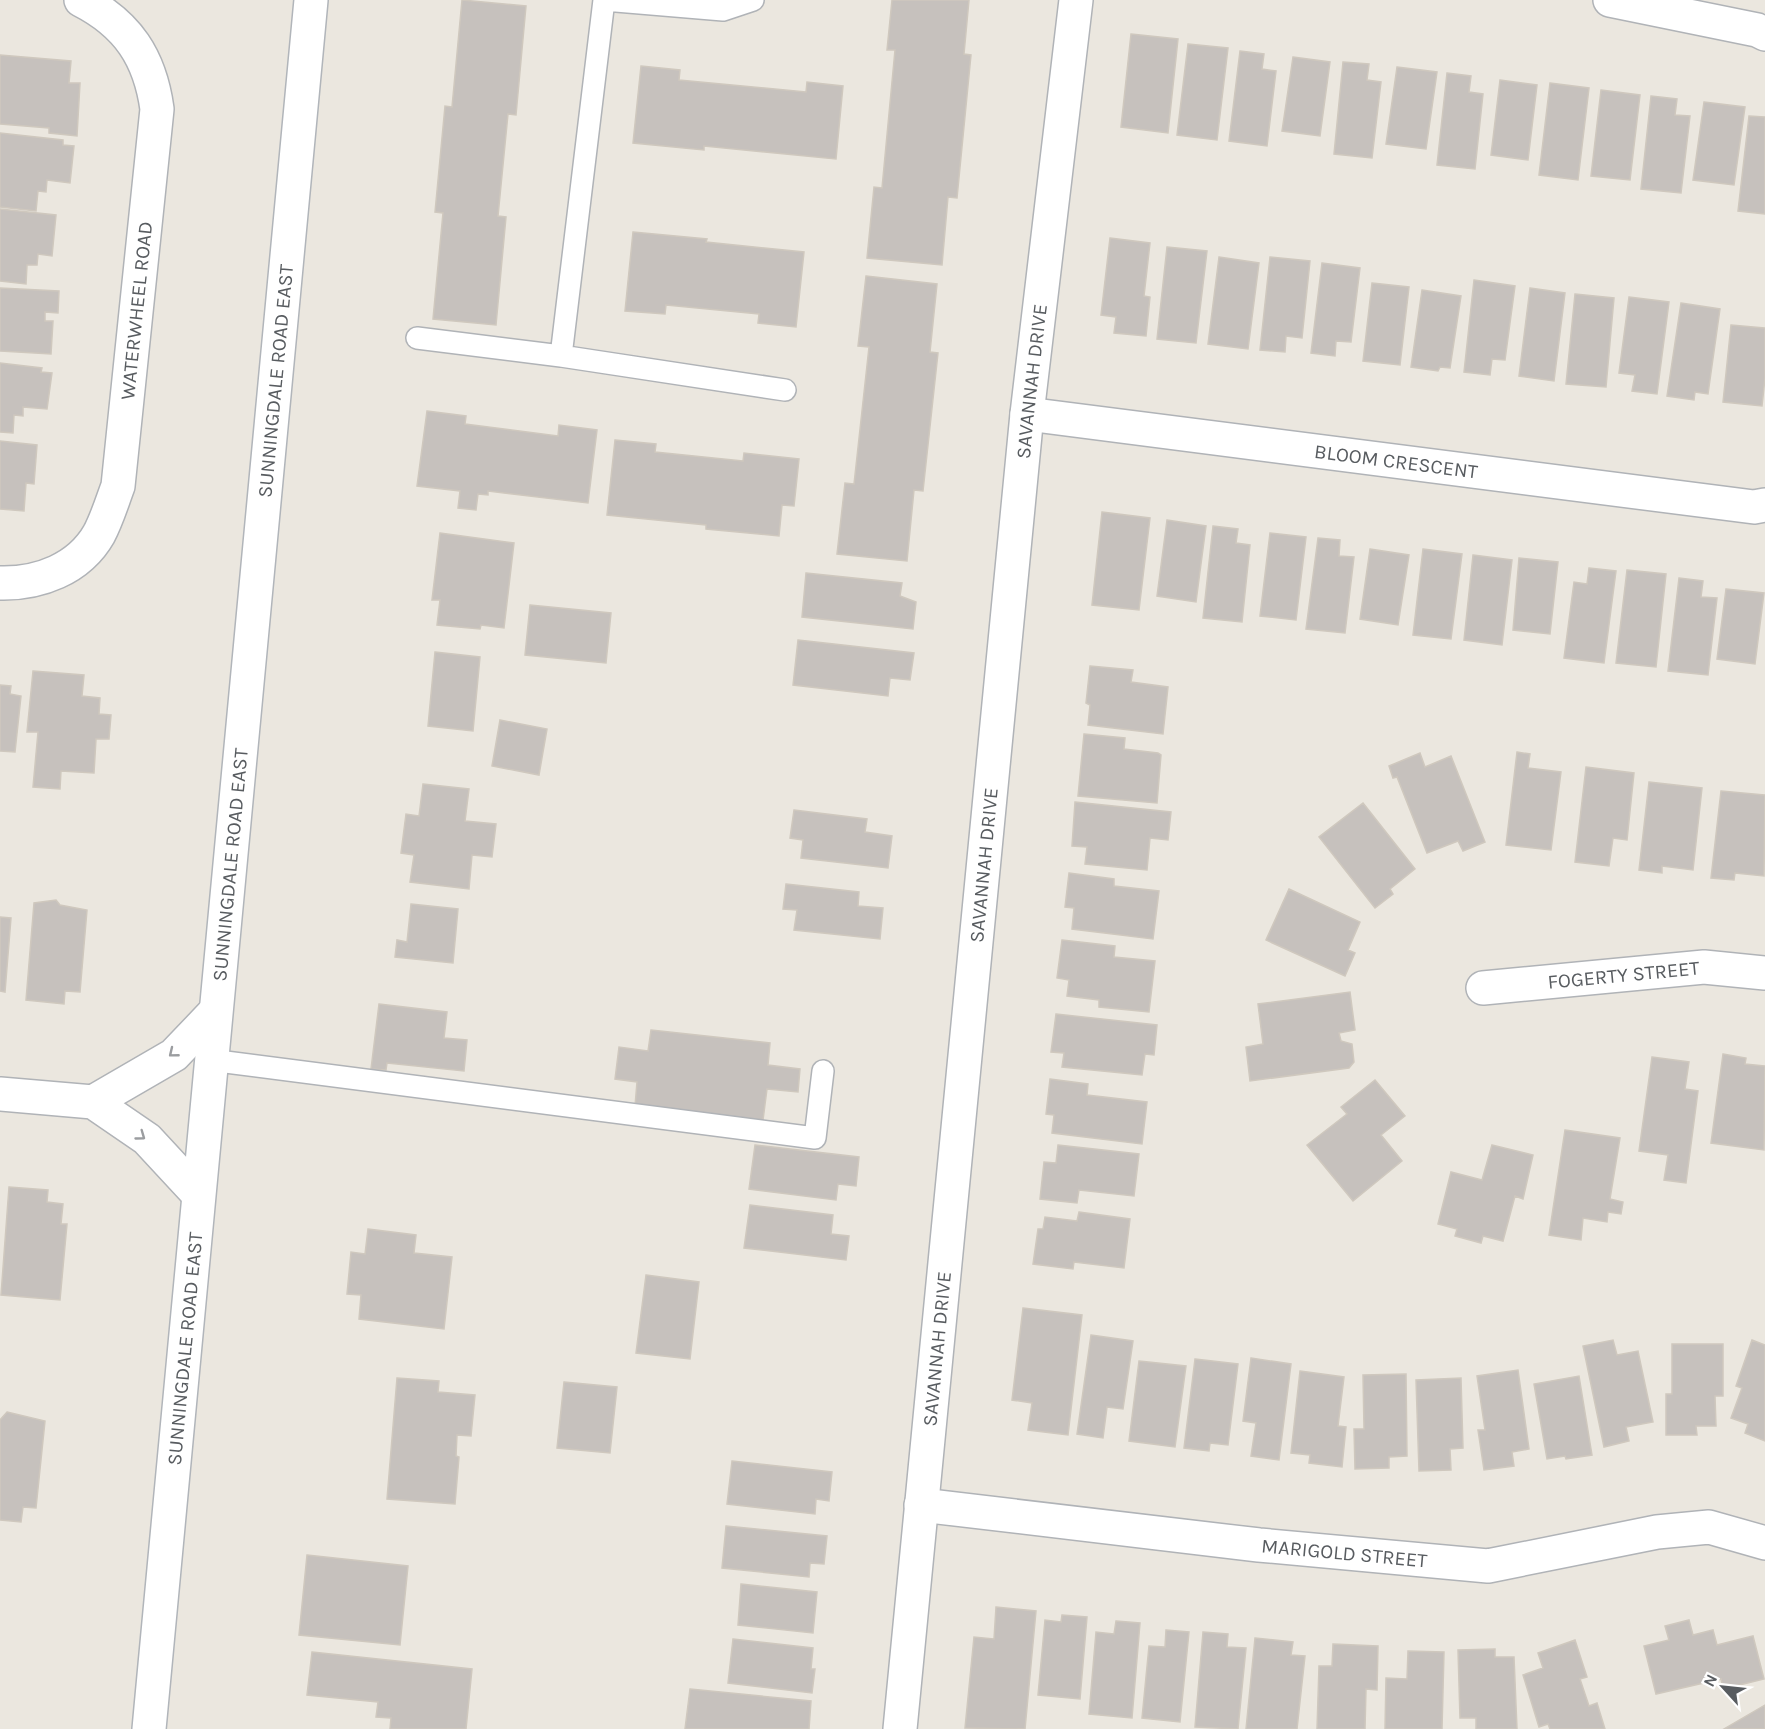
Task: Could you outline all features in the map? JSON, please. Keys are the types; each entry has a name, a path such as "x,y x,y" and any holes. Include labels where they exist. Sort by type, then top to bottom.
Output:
{"street":[{"name":"WATERWHEEL ROAD","path":"0,583 21,584 43,578 65,568 83,554 98,536 118,486 157,109 149,71 140,53 115,22 81,0"},
{"name":"SUNNINGDALE ROAD EAST","path":"149,1729 311,0"},
{"name":"SAVANNAH DRIVE","path":"900,1729 1027,414 1076,0"},
{"path":"1610,0 1757,30 1765,34"},
{"name":"BLOOM CRESCENT","path":"1027,414 1754,507 1765,505"},
{"name":"FOGERTY STREET","path":"1483,988 1704,967 1765,973"},
{"path":"93,1102 174,1054 215,1012"},
{"path":"0,1094 93,1102 147,1139 198,1194"},
{"name":"MARIGOLD STREET","path":"921,1505 1259,1545 1488,1566 1658,1532 1709,1527 1765,1543"}],"lane":[{"path":"561,356 604,0 723,10 753,0"},
{"path":"417,338 561,356 785,390"},
{"path":"210,1060 815,1138 823,1071"}],"building":[{"path":"462,0 526,6 516,115 508,114 498,216 506,217 496,325 433,319 443,213 435,212 445,106 452,107"},
{"path":"892,0 969,0 964,54 971,55 957,198 948,197 942,265 867,258 874,187 882,188 895,50 887,50"},
{"path":"1131,34 1178,39 1168,133 1121,127"},
{"path":"1188,44 1228,48 1217,140 1177,135"},
{"path":"1240,51 1264,54 1262,69 1276,71 1267,146 1229,141"},
{"path":"0,55 71,61 69,83 80,83 77,136 49,133 49,128 0,124"},
{"path":"1293,57 1330,62 1320,136 1282,131"},
{"path":"1343,62 1369,64 1367,80 1381,82 1372,158 1334,154"},
{"path":"641,66 680,70 679,80 806,92 807,82 843,86 836,159 704,146 704,150 633,143"},
{"path":"1397,67 1437,72 1426,149 1386,144"},
{"path":"1447,73 1471,76 1469,92 1483,94 1475,169 1437,165"},
{"path":"1500,80 1537,85 1528,160 1491,155"},
{"path":"1550,83 1589,88 1578,180 1539,175"},
{"path":"1601,90 1640,95 1630,180 1591,176"},
{"path":"1651,96 1677,99 1675,115 1690,116 1681,193 1641,189"},
{"path":"1704,102 1745,107 1734,185 1693,180"},
{"path":"1749,116 1765,117 1765,214 1738,211"},
{"path":"0,133 63,140 63,145 74,146 70,183 47,180 46,192 38,191 36,211 0,207"},
{"path":"0,209 56,215 52,256 38,254 37,265 27,265 26,284 0,281"},
{"path":"633,232 804,252 796,327 758,323 759,314 666,305 665,314 625,311"},
{"path":"1110,238 1150,243 1144,296 1150,297 1146,336 1114,333 1116,317 1101,315"},
{"path":"1167,247 1207,251 1196,343 1157,339"},
{"path":"1219,257 1259,263 1248,349 1208,344"},
{"path":"1270,257 1310,261 1302,338 1286,336 1285,352 1260,350"},
{"path":"1322,263 1360,268 1351,342 1336,341 1335,356 1311,353"},
{"path":"866,276 937,284 930,352 938,353 923,491 914,490 907,561 837,554 845,483 854,484 869,347 858,346"},
{"path":"1474,280 1515,286 1505,360 1492,359 1490,375 1464,372"},
{"path":"1372,283 1409,287 1400,365 1363,361"},
{"path":"0,288 59,291 58,313 45,312 45,321 53,321 51,354 0,351"},
{"path":"1530,288 1565,293 1554,381 1519,376"},
{"path":"1422,290 1461,296 1450,368 1440,367 1438,371 1411,367"},
{"path":"1575,294 1614,298 1606,387 1566,384"},
{"path":"1629,297 1669,302 1657,394 1632,391 1635,375 1619,373"},
{"path":"1681,303 1720,309 1708,394 1695,392 1694,400 1667,396"},
{"path":"1731,325 1765,328 1765,378 1762,406 1723,402"},
{"path":"0,363 42,368 41,372 52,373 47,409 23,407 23,416 14,415 13,433 0,432"},
{"path":"427,411 466,416 465,424 558,436 559,425 597,430 588,503 488,491 488,495 478,494 476,510 458,508 460,491 417,486"},
{"path":"615,440 656,444 655,452 743,461 744,453 799,459 794,506 782,505 779,536 706,529 706,525 607,515"},
{"path":"0,441 37,445 34,484 26,483 24,511 0,509"},
{"path":"1102,512 1150,518 1139,610 1092,605"},
{"path":"1167,520 1206,526 1196,602 1157,596"},
{"path":"1213,526 1238,529 1236,543 1250,545 1242,622 1203,618"},
{"path":"440,533 514,543 504,628 481,625 480,629 437,625 440,600 432,600"},
{"path":"1270,533 1306,537 1296,620 1260,616"},
{"path":"1318,538 1340,540 1339,556 1354,557 1345,633 1306,629"},
{"path":"1370,549 1409,555 1398,625 1360,619"},
{"path":"1423,549 1462,554 1451,639 1413,635"},
{"path":"1473,555 1512,560 1502,645 1464,640"},
{"path":"1519,558 1558,562 1550,634 1513,630"},
{"path":"1589,568 1616,571 1604,663 1564,658 1574,582 1587,584"},
{"path":"1627,570 1666,574 1656,667 1616,663"},
{"path":"806,573 902,583 900,596 916,602 913,629 802,617"},
{"path":"1679,578 1703,581 1701,597 1717,598 1708,675 1668,671"},
{"path":"1726,589 1764,593 1755,664 1717,659"},
{"path":"530,605 611,613 606,663 525,655"},
{"path":"798,640 914,653 910,680 890,678 888,696 793,685"},
{"path":"435,652 480,657 473,731 428,726"},
{"path":"1090,666 1133,670 1131,682 1168,687 1163,734 1088,725 1090,705 1086,703"},
{"path":"33,671 84,675 82,696 100,698 99,714 111,715 109,739 96,739 94,773 61,771 60,789 33,787 38,732 27,732"},
{"path":"0,685 11,686 10,694 21,696 15,752 0,751"},
{"path":"500,720 547,729 539,775 492,766"},
{"path":"1084,734 1125,738 1124,749 1161,755 1157,803 1078,796"},
{"path":"1517,752 1530,754 1528,768 1561,772 1551,850 1506,845"},
{"path":"1420,753 1425,767 1451,756 1485,842 1463,851 1458,841 1427,853 1397,777 1393,778 1389,766"},
{"path":"1586,767 1634,773 1627,840 1613,838 1609,866 1575,862"},
{"path":"1649,782 1702,788 1693,870 1662,866 1662,873 1639,870"},
{"path":"423,784 469,789 465,821 496,824 492,857 472,855 469,889 410,882 414,855 401,853 406,814 419,816"},
{"path":"1721,791 1765,795 1764,876 1735,873 1734,880 1711,878"},
{"path":"1075,802 1171,812 1168,840 1150,838 1147,870 1085,864 1087,847 1072,846"},
{"path":"1363,803 1415,869 1390,889 1393,894 1375,908 1319,837"},
{"path":"794,810 867,819 865,832 892,836 888,868 801,858 803,840 790,838"},
{"path":"1069,873 1114,879 1114,886 1159,891 1153,939 1072,929 1074,908 1065,907"},
{"path":"786,884 859,892 858,906 883,908 880,939 794,930 797,910 783,909"},
{"path":"1289,889 1360,922 1348,950 1355,953 1345,976 1266,940"},
{"path":"56,900 60,905 87,910 80,992 65,991 64,1004 26,1000 34,903"},
{"path":"411,904 458,909 453,963 395,957 397,940 407,942"},
{"path":"0,917 11,918 5,992 0,991"},
{"path":"1062,940 1115,946 1114,957 1155,961 1149,1012 1099,1007 1099,1000 1067,996 1069,980 1057,978"},
{"path":"1350,992 1355,1030 1339,1033 1341,1041 1352,1044 1354,1062 1349,1068 1250,1081 1246,1047 1263,1044 1258,1004"},
{"path":"379,1004 447,1012 444,1038 467,1040 464,1071 387,1063 386,1070 371,1069"},
{"path":"1056,1014 1157,1025 1154,1055 1145,1054 1142,1075 1062,1067 1064,1053 1051,1052"},
{"path":"651,1030 770,1043 768,1065 800,1069 798,1092 767,1089 763,1120 635,1106 637,1082 615,1079 619,1047 648,1051"},
{"path":"1723,1054 1746,1058 1745,1064 1765,1066 1764,1150 1711,1143"},
{"path":"1652,1057 1689,1062 1685,1089 1698,1091 1686,1183 1664,1180 1668,1155 1639,1151"},
{"path":"1050,1079 1088,1084 1087,1095 1147,1102 1142,1144 1052,1133 1054,1115 1046,1114"},
{"path":"1375,1080 1405,1116 1381,1135 1402,1161 1353,1201 1307,1145 1347,1114 1341,1107"},
{"path":"1565,1130 1620,1138 1610,1199 1623,1202 1621,1214 1608,1212 1607,1222 1583,1218 1581,1240 1549,1235"},
{"path":"755,1145 859,1157 856,1186 838,1184 836,1200 749,1189"},
{"path":"1058,1145 1139,1154 1134,1196 1079,1190 1077,1203 1040,1199 1044,1162 1056,1163"},
{"path":"1492,1145 1533,1155 1523,1199 1515,1196 1503,1241 1483,1236 1481,1243 1455,1236 1457,1229 1438,1224 1451,1172 1482,1180"},
{"path":"9,1187 48,1190 47,1202 63,1204 61,1224 67,1224 60,1300 1,1295"},
{"path":"750,1205 833,1215 831,1234 849,1236 846,1260 744,1248"},
{"path":"1079,1212 1130,1219 1124,1268 1074,1262 1073,1269 1033,1264 1038,1229 1043,1229 1045,1217 1077,1221"},
{"path":"368,1229 416,1235 414,1253 452,1257 444,1329 359,1319 361,1295 347,1294 351,1252 365,1254"},
{"path":"646,1275 699,1282 690,1359 636,1353"},
{"path":"1023,1308 1082,1315 1068,1435 1028,1430 1032,1403 1012,1400"},
{"path":"1091,1335 1133,1341 1123,1409 1107,1407 1103,1438 1077,1434"},
{"path":"1613,1340 1617,1355 1638,1351 1653,1422 1626,1427 1629,1441 1604,1447 1583,1346"},
{"path":"1752,1340 1765,1345 1765,1441 1745,1433 1748,1424 1731,1418 1742,1388 1736,1386"},
{"path":"1672,1344 1723,1344 1723,1396 1715,1396 1716,1426 1696,1426 1697,1435 1666,1435 1666,1394 1672,1394"},
{"path":"1251,1358 1291,1364 1279,1460 1251,1456 1256,1423 1243,1421"},
{"path":"1195,1359 1238,1364 1228,1445 1210,1443 1209,1451 1184,1448"},
{"path":"1139,1361 1186,1366 1175,1447 1129,1441"},
{"path":"1518,1370 1529,1449 1512,1452 1514,1466 1484,1470 1478,1430 1485,1430 1477,1376"},
{"path":"1300,1371 1344,1377 1338,1426 1346,1427 1342,1467 1309,1463 1310,1455 1291,1453"},
{"path":"1406,1374 1407,1456 1389,1457 1389,1468 1355,1469 1354,1429 1364,1429 1363,1375"},
{"path":"1579,1376 1592,1455 1547,1459 1534,1384"},
{"path":"397,1378 439,1381 438,1392 475,1395 471,1436 457,1435 456,1456 459,1457 455,1504 387,1499"},
{"path":"1461,1378 1463,1448 1450,1449 1451,1470 1419,1471 1416,1380"},
{"path":"564,1382 617,1387 610,1453 557,1448"},
{"path":"7,1412 45,1421 36,1508 23,1507 21,1522 0,1520 0,1420"},
{"path":"732,1461 832,1472 829,1501 816,1499 815,1514 727,1504"},
{"path":"726,1526 827,1536 824,1564 810,1563 809,1577 722,1568"},
{"path":"307,1555 408,1566 400,1645 299,1635"},
{"path":"741,1584 817,1592 813,1633 738,1625"},
{"path":"996,1607 1036,1611 1025,1729 965,1728 974,1637 994,1639"},
{"path":"1062,1615 1087,1617 1080,1699 1038,1695 1045,1620 1061,1622"},
{"path":"1689,1620 1693,1635 1713,1630 1717,1645 1753,1636 1764,1679 1723,1689 1721,1679 1656,1694 1644,1646 1669,1640 1665,1626"},
{"path":"1116,1621 1140,1623 1132,1718 1089,1714 1096,1632 1114,1634"},
{"path":"1166,1630 1189,1632 1180,1722 1142,1718 1149,1646 1165,1647"},
{"path":"1203,1632 1228,1634 1227,1647 1246,1648 1238,1729 1195,1727"},
{"path":"1255,1638 1293,1642 1291,1655 1305,1656 1297,1729 1246,1729"},
{"path":"733,1639 813,1648 811,1669 815,1669 812,1693 728,1683"},
{"path":"1575,1640 1587,1677 1580,1679 1589,1706 1597,1703 1605,1729 1550,1729 1548,1724 1539,1727 1523,1675 1543,1668 1538,1653"},
{"path":"1333,1644 1378,1646 1377,1690 1366,1689 1365,1729 1317,1729 1319,1666 1332,1666"},
{"path":"1495,1649 1495,1657 1514,1657 1517,1729 1476,1729 1476,1718 1460,1718 1458,1650"},
{"path":"1408,1651 1444,1652 1442,1729 1385,1729 1386,1678 1407,1679"},
{"path":"312,1652 472,1669 466,1729 390,1729 391,1718 376,1717 378,1702 307,1695"},
{"path":"690,1689 811,1701 809,1729 685,1729"},
{"path":"1765,1705 1765,1729 1724,1729"}]}
